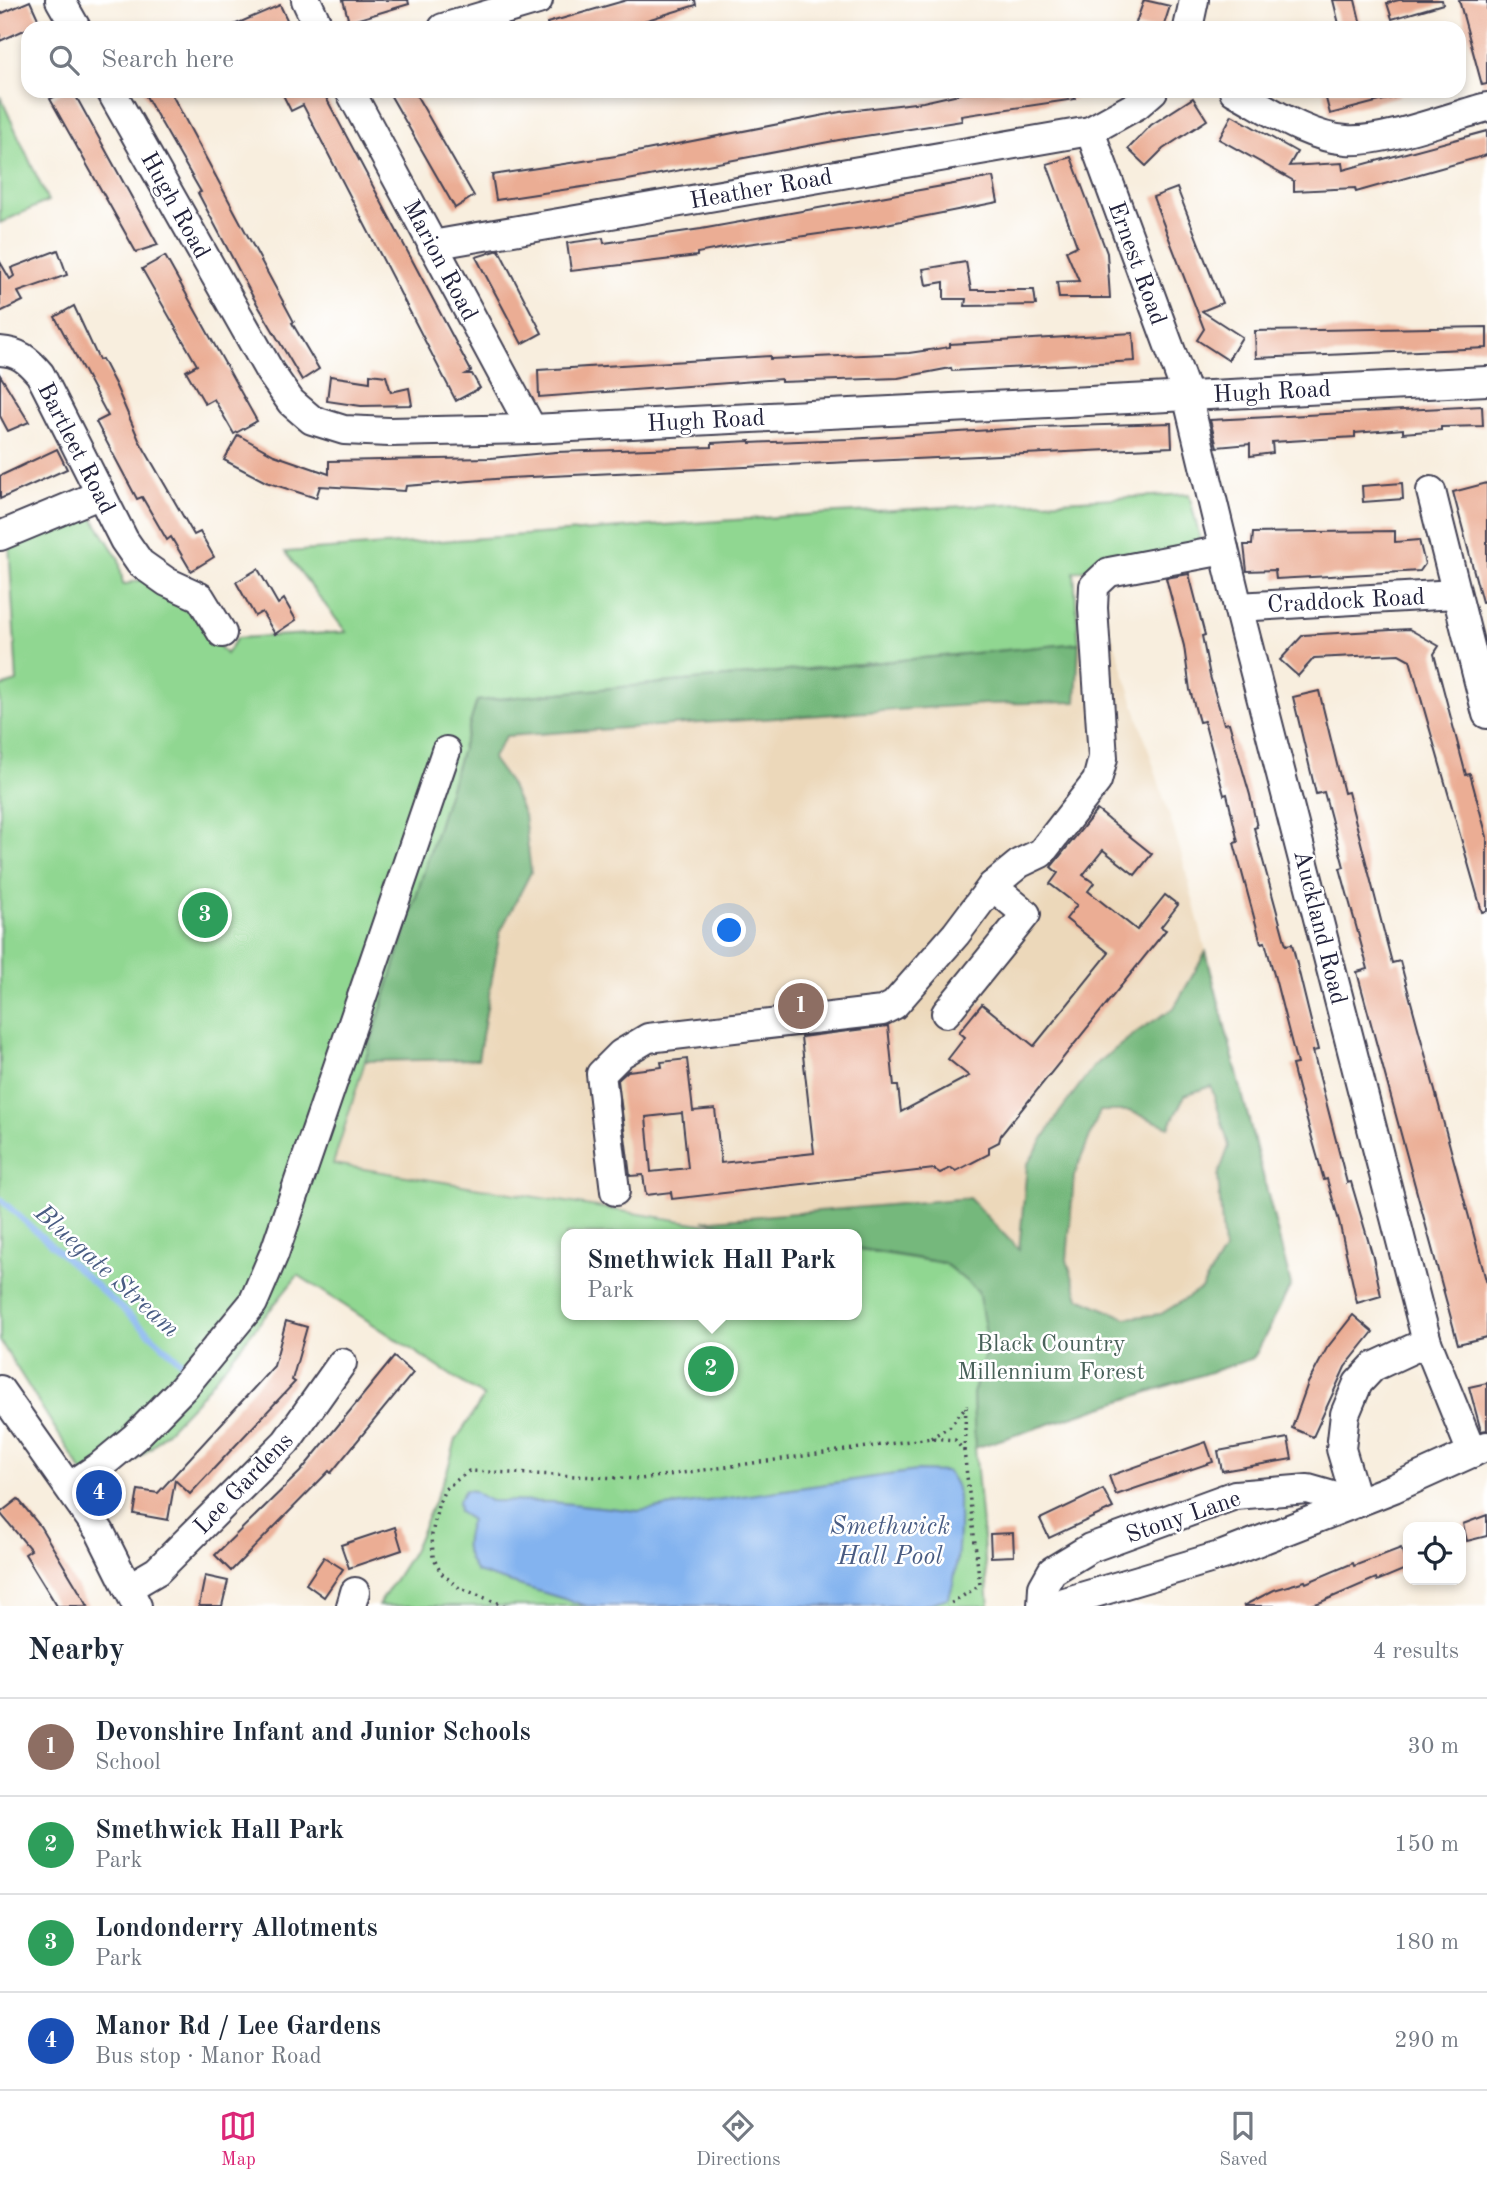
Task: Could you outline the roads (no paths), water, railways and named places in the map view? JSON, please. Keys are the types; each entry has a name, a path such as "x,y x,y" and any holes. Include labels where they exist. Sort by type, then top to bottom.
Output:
{"street":[{"path":"60,0 72,21"},
{"path":"306,0 316,21"},
{"path":"467,21 538,0"},
{"path":"1190,21 1194,0"},
{"name":"Hugh Road","path":"115,98 270,372 291,402 312,419 344,430 532,429 1487,381"},
{"name":"Marion Road","path":"354,98 532,429"},
{"name":"Heather Road","path":"432,245 1090,131 1145,98"},
{"path":"1247,98 1310,131 1347,140 1385,135 1487,107"},
{"name":"Ernest Road","path":"1090,131 1187,395"},
{"name":"Bartleet Road","path":"0,351 14,352 40,374 124,540 133,568 200,597 222,633"},
{"name":"Auckland Road","path":"1187,395 1238,607 1427,1342 1479,1450"},
{"path":"1431,491 1487,714"},
{"path":"0,536 101,494"},
{"path":"615,1192 601,1074 621,1054 648,1038 882,1011 894,1005 946,946 992,886 1020,863 1041,853 1097,781 1103,758 1093,608 1094,586 1109,572 1224,550"},
{"name":"Craddock Road","path":"1238,607 1455,594"},
{"path":"69,1487 135,1437 183,1388 253,1303 274,1254 446,751"},
{"path":"946,1013 1026,914 992,886"},
{"path":"946,946 978,974"},
{"path":"1357,1503 1341,1449 1345,1414 1358,1383 1373,1367 1427,1342"},
{"name":"Lee Gardens","path":"132,1597 286,1442 342,1363"},
{"path":"4,1403 100,1532 132,1597"},
{"name":"Stony Lane","path":"1051,1606 1223,1555 1357,1503 1479,1450"},
{"name":"Stony Lane","path":"1042,1606 1043,1587 1052,1571 1090,1548 1235,1494 1308,1489 1357,1503"}],"water":[{"name":"Smethwick Hall Pool","path":"916,1471 947,1472 955,1484 959,1511 957,1559 952,1588 948,1598 922,1606 587,1606 476,1572 466,1547 471,1520 459,1512 458,1501 465,1490 474,1491 490,1501 553,1502 638,1511"}],"waterway":[{"name":"Bluegate Stream","path":"0,1199 189,1369"}],"place":[{"name":"Londonderry Allotments","path":"205,915"},
{"name":"Devonshire Infant and Junior Schools","path":"801,1006"},
{"name":"Smethwick Hall Park","path":"711,1369"},
{"name":"Manor Rd / Lee Gardens","path":"99,1493"}],"park label":[{"name":"Black Country Millennium Forest","path":"1051,1357"}]}
